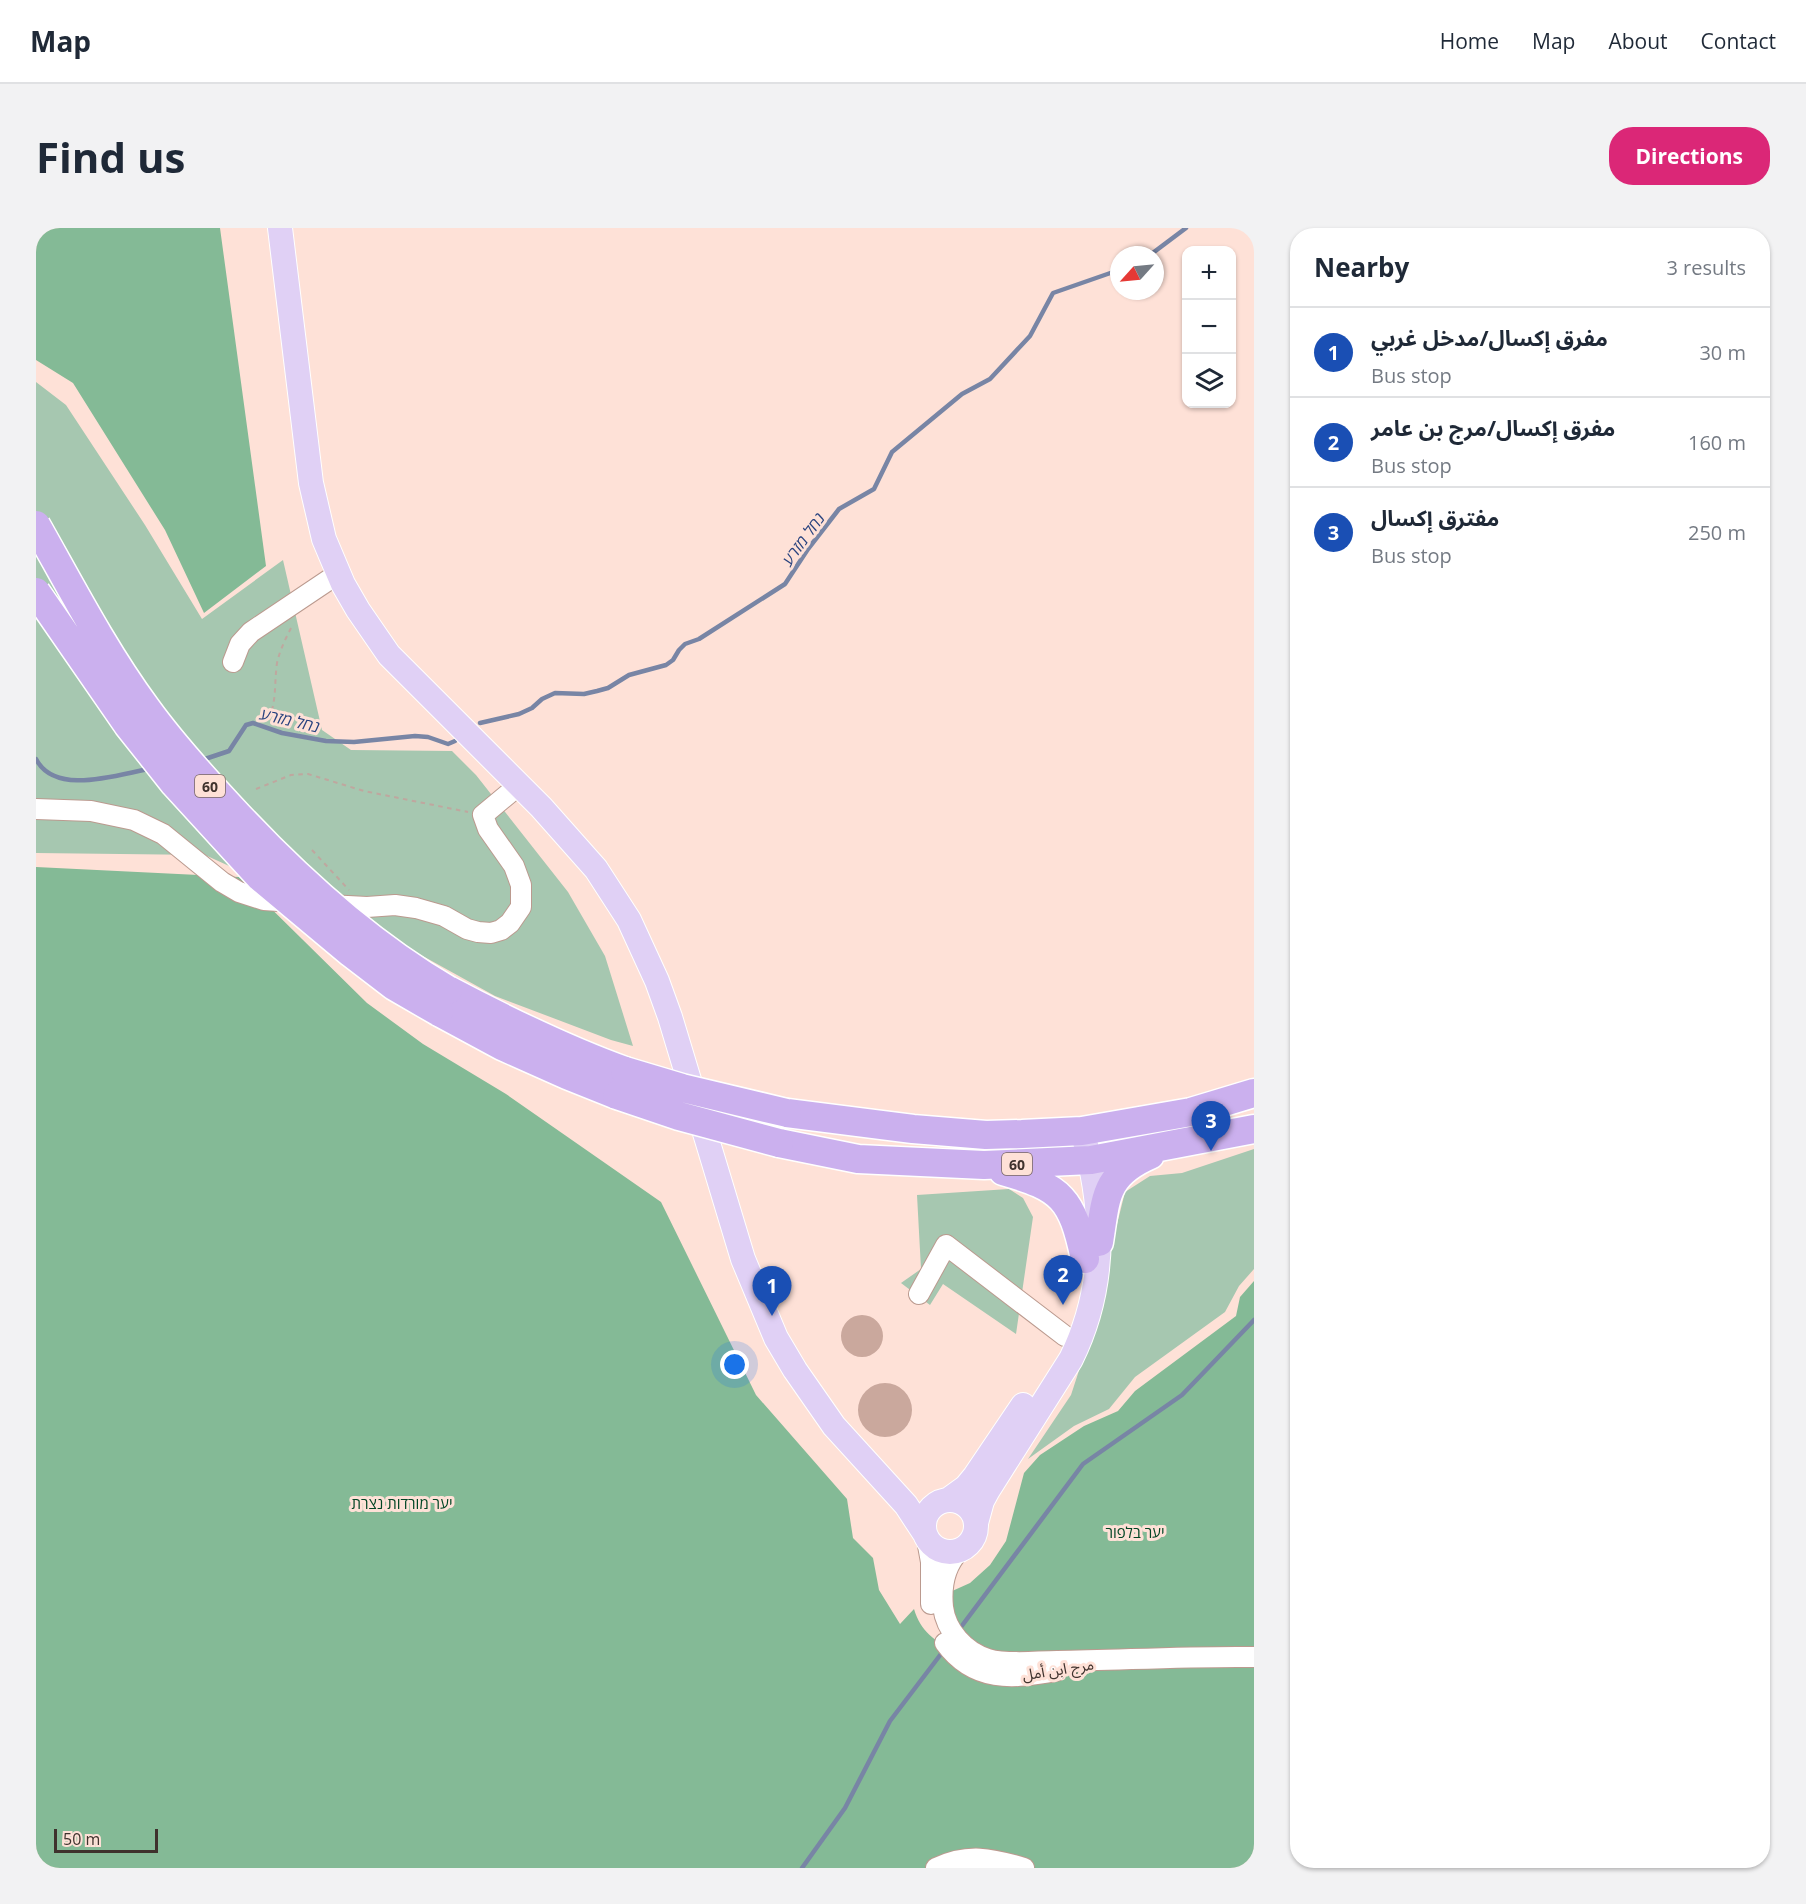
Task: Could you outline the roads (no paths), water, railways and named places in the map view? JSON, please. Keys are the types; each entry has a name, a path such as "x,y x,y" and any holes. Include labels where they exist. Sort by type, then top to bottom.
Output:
{"highway":[{"name":"60","path":"36,525 95,630 146,708 198,774 269,850 335,909 411,969 443,1001 502,1046 567,1075 682,1089 787,1113 913,1129 986,1135 1082,1131 1191,1112 1254,1093"},
{"name":"60","path":"36,592 128,725 174,783 260,877 394,986 443,1001"},
{"name":"60","path":"621,1083 679,1116 779,1143 858,1159 984,1165 1083,1161 1254,1129"},
{"path":"1092,1251 1108,1192 1123,1170 1132,1163 1174,1144"},
{"path":"984,1165 1036,1180 1051,1188 1062,1198 1092,1251"}],"main road":[{"path":"280,228 311,483 324,539 339,573 358,610 389,655 519,785 596,869 629,920 670,1017 743,1259 776,1338 815,1401 834,1426 906,1505 932,1546 939,1551 947,1553 959,1551 970,1544 974,1537 982,1501 1080,1341 1095,1292 1092,1251 1083,1215 1082,1131"},
{"path":"926,1537 924,1520 927,1512 933,1505 945,1501 966,1487 975,1476 1018,1415 1065,1336 1092,1251"},
{"path":"874,1470 910,1494 960,1502 973,1513 976,1523"}],"street":[{"path":"233,662 240,644 251,632 339,573"},
{"path":"36,809 91,811 134,820 164,834 222,882 239,892 264,900 367,907 395,905 416,908 444,916 467,929 491,933 501,930 510,923 521,907 521,885 514,866 488,829 483,815 519,785"},
{"path":"919,1294 946,1245 1065,1336"},
{"name":"مرج ابن أمل","path":"926,1537 931,1562 931,1602 936,1624 948,1647 972,1668 992,1675 1020,1676 1109,1660"},
{"name":"مرج ابن أمل","path":"959,1551 952,1558 945,1576 943,1608 950,1629 970,1650 991,1660 1254,1657"},
{"path":"936,1868 952,1860 979,1858 999,1860 1024,1868"}],"waterway":[{"name":"נחל מזרע","path":"1162,246 1186,228"},
{"name":"נחל מזרע","path":"480,723 519,714 555,693 584,694 597,691 608,688 629,675 666,665 673,660 685,644 699,639 785,584 839,509 874,489 892,452 962,394 990,379 1030,336 1053,293 1110,273"},
{"name":"נחל מזרע","path":"202,760 229,751 246,725 253,723 282,733 326,741 354,742 415,736 428,737 448,744 455,741"},
{"name":"נחל מזרע","path":"36,759 45,770 57,777 71,780 104,778 149,769"},
{"path":"958,1631 1083,1464 1182,1395 1254,1320"},
{"path":"802,1868 845,1808 890,1721 944,1650"}],"place":[{"name":"مفترق إكسال","path":"1211,1151"},
{"name":"مفرق إكسال/مرج بن عامر","path":"1063,1305"},
{"name":"مفرق إكسال/مدخل غربي","path":"772,1316"}],"park label":[{"name":"יער מורדות נצרת","path":"402,1503"},
{"name":"יער בלפור","path":"1135,1532"}]}
